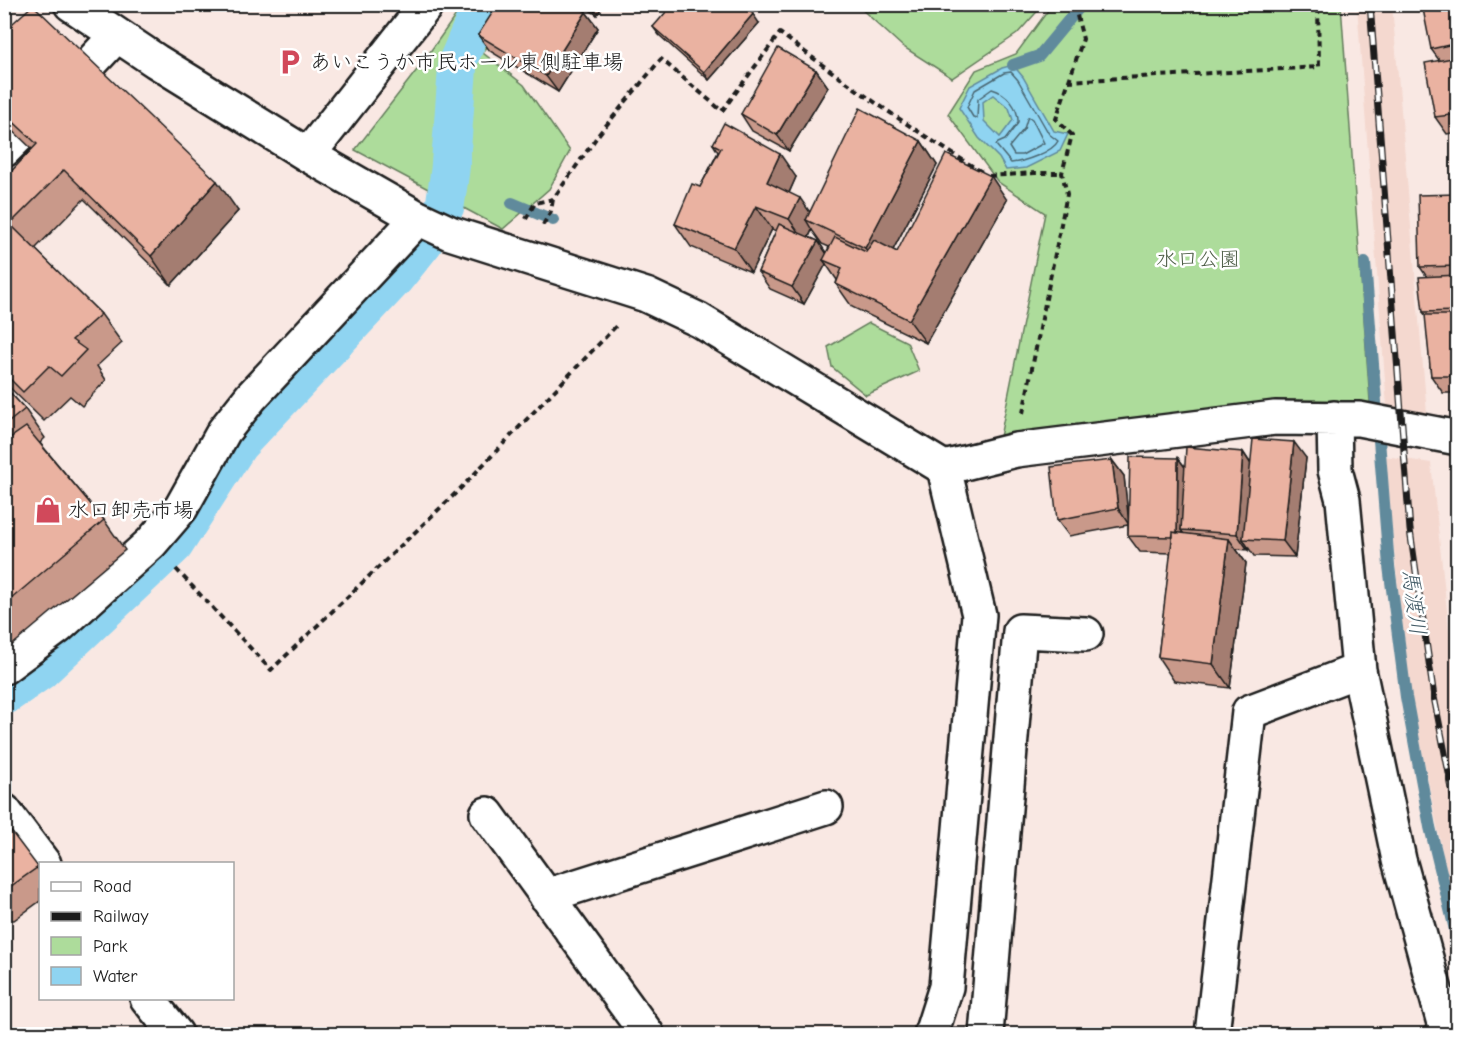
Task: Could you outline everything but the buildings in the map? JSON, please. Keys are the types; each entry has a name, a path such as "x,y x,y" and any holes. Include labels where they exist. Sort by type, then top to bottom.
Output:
{"street":[{"path":"72,4 117,35 308,155 432,225 646,294 699,320 944,468 1016,450 1275,418 1361,420 1458,438"},
{"path":"308,155 427,4"},
{"path":"87,67 117,35"},
{"path":"4,667 58,627 151,543 181,508 225,431 251,397 432,225"},
{"path":"1361,420 1335,470 1343,500 1359,670 1399,860 1446,1035"},
{"path":"944,468 979,615 946,987 944,1035"},
{"path":"986,1035 1020,631 1086,634"},
{"path":"1212,1035 1250,712 1359,670"},
{"path":"546,896 826,807"},
{"path":"4,812 42,862"},
{"path":"487,814 646,1035"},
{"path":"931,1035 946,987"},
{"path":"148,1000 176,1035"}],"path":[{"path":"1016,450 1066,194 1062,173 1072,135 1056,119 1083,39 1074,4"},
{"path":"1068,81 1319,67 1318,4"},
{"path":"551,211 553,199 599,134 661,59 722,111 780,33 839,78 916,131 990,177 1062,173"},
{"path":"535,203 553,199"},
{"path":"171,564 271,670 459,490 646,294"}],"shaded area":[{"path":"1357,5 1392,5 1428,425 1388,420"},
{"path":"1385,456 1431,463 1450,639 1457,682 1457,916 1406,671"}],"green space":[{"path":"463,5 515,5 483,53 524,85 570,151 549,189 503,229 355,150 420,66"},
{"path":"857,5 1043,5 1017,34 952,78 902,46"},
{"name":"水口公園","path":"1052,5 1341,5 1371,415 999,442 1045,213 998,182 948,114 976,70 1016,54"},
{"path":"869,323 907,342 919,371 866,395 832,367 828,347"}],"water":[{"path":"1013,65 1023,77 1054,131 1068,134 1060,151 1026,168 1006,170 999,158 979,138 959,108 970,86 1002,68","holes":["993,95 1009,108 1013,120 1000,137 984,121 983,102"]}],"waterway":[{"path":"4,696 40,671 174,545 238,445 394,279 423,243 445,206 458,61 482,4"},
{"path":"1013,65 1039,56 1082,4"},
{"path":"450,170 458,174"},
{"path":"512,203 553,220"},
{"name":"馬渡川","path":"1365,263 1389,566 1406,697 1430,827 1458,942"}],"railway":[{"path":"1370,4 1410,530 1434,697 1458,819"}],"place":[{"name":"あいこうか市民ホール東側駐車場","path":"290,62"},
{"name":"水口卸売市場","path":"48,510"}]}
